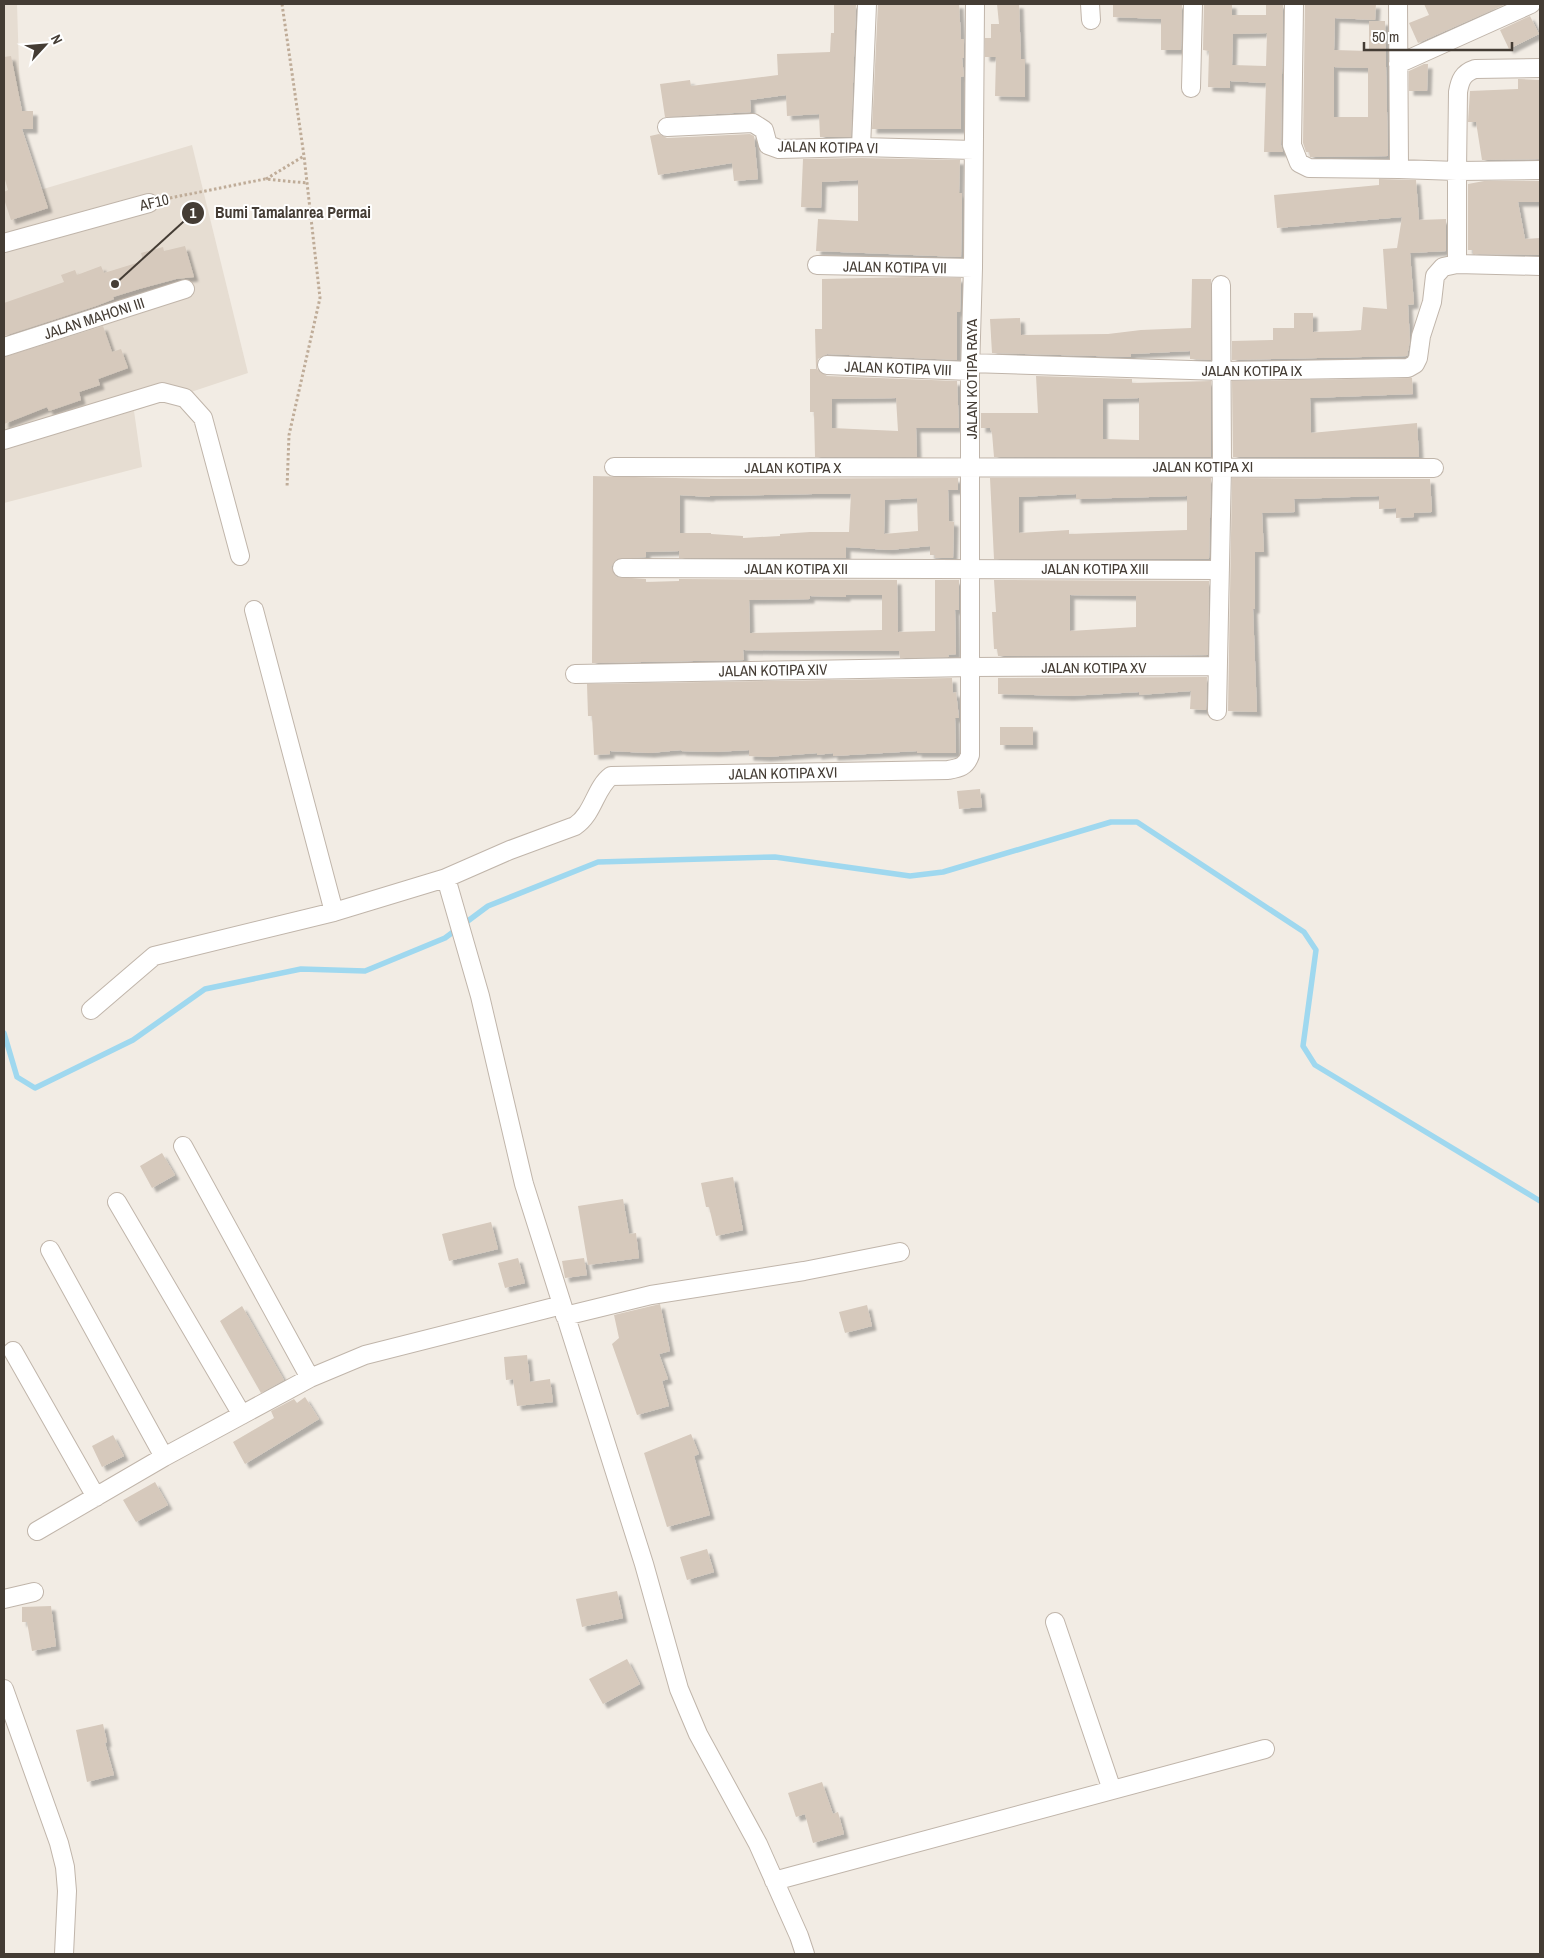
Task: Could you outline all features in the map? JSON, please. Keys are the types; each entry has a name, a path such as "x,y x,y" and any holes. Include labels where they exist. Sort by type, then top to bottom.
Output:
{"street":[{"path":"861,147 867,4"},
{"name":"JALAN KOTIPA RAYA","path":"970,755 970,367 973,268 975,4"},
{"path":"1191,88 1192,4"},
{"path":"1294,4 1292,145 1299,163 1308,168 1457,171 1540,170"},
{"path":"1398,4 1399,169"},
{"path":"1398,64 1531,4"},
{"path":"1540,68 1475,69 1466,72 1460,80 1458,92 1457,171 1457,264 1540,266"},
{"name":"JALAN KOTIPA VI","path":"667,127 753,123 764,130 766,142 775,148 861,147 974,150"},
{"name":"AF10","path":"4,243 149,202"},
{"name":"JALAN KOTIPA IX","path":"970,367 1222,371 1408,368 1415,364 1418,358 1421,336 1432,302 1435,276 1443,267 1457,264"},
{"name":"JALAN KOTIPA VII","path":"817,265 973,268"},
{"path":"1217,711 1222,466 1221,285"},
{"name":"JALAN MAHONI III","path":"4,347 184,289"},
{"name":"JALAN KOTIPA VIII","path":"827,366 970,367"},
{"path":"4,440 162,392 185,398 203,418 240,556"},
{"name":"JALAN KOTIPA XI","path":"971,466 1434,468"},
{"name":"JALAN KOTIPA X","path":"614,467 971,466"},
{"name":"JALAN KOTIPA XII","path":"622,568 970,568"},
{"name":"JALAN KOTIPA XIII","path":"970,568 1220,570"},
{"path":"254,610 334,912"},
{"name":"JALAN KOTIPA XV","path":"971,667 1217,666"},
{"name":"JALAN KOTIPA XIV","path":"575,674 971,667"},
{"name":"JALAN KOTIPA XVI","path":"91,1010 154,956 334,912 446,878 510,850 575,826 583,821 606,779 619,774 948,770 964,766 970,755"},
{"path":"446,878 480,996 524,1184 644,1564 679,1689 698,1734 758,1844 799,1936 805,1954"},
{"path":"183,1146 310,1378"},
{"path":"117,1202 242,1415"},
{"path":"50,1250 164,1457"},
{"path":"37,1531 164,1457 310,1378 365,1355 391,1347 564,1311 804,1271 900,1252"},
{"path":"14,1350 96,1497"},
{"path":"4,1599 34,1592"},
{"path":"1055,1622 1112,1790"},
{"path":"4,1689 59,1843 65,1867 64,1954"},
{"path":"774,1880 1265,1749"}],"path":[{"path":"282,4 304,156 320,298 289,435 287,488"},
{"path":"265,180 304,156"},
{"name":"AF10","path":"149,202 265,180 307,183"}],"shaded area":[{"path":"4,4 17,4 23,195 192,145 248,373 134,411 142,467 4,503"}],"building":[{"path":"834,4 856,4 851,137 820,137 819,114 787,116 786,95 750,100 751,112 665,117 660,84 690,80 691,86 778,75 777,54 830,52 831,33 834,33"},
{"path":"878,4 959,4 961,39 964,39 964,58 962,58 964,76 961,77 961,129 872,129"},
{"path":"997,4 1019,4 1021,59 1025,59 1025,97 995,96 996,57 985,57 985,38 991,38 991,24 999,24"},
{"path":"1113,4 1182,4 1181,50 1161,50 1161,19 1113,17"},
{"path":"1204,4 1232,4 1232,15 1266,15 1266,4 1283,4 1281,145 1283,152 1264,152 1266,83 1230,81 1230,88 1208,87 1209,51 1203,50","holes":["1267,33 1266,66 1232,65 1233,34"]},
{"path":"1305,4 1376,4 1375,20 1335,18 1334,50 1369,51 1369,21 1385,21 1388,156 1310,157 1303,143","holes":["1334,67 1368,68 1368,117 1334,117"]},
{"path":"1424,4 1506,4 1418,43 1409,23 1429,15"},
{"path":"1530,16 1539,34 1509,49 1500,30"},
{"path":"11,56 22,111 33,111 33,129 22,129 48,208 11,220 4,199 4,192 8,190 4,176 4,57"},
{"path":"1428,64 1427,91 1409,91 1409,71"},
{"path":"1518,79 1540,80 1540,159 1482,160 1476,122 1468,122 1470,91 1518,89"},
{"path":"659,134 667,138 750,134 754,136 758,179 734,181 732,163 658,175 650,136"},
{"path":"803,159 960,160 959,193 962,193 961,257 816,251 818,219 858,221 858,180 822,182 821,208 801,207"},
{"path":"1379,179 1416,180 1419,220 1446,219 1446,251 1410,253 1414,304 1408,305 1410,341 1407,356 1232,360 1232,341 1273,340 1273,328 1294,328 1294,313 1313,313 1313,332 1348,331 1361,330 1363,307 1387,309 1383,249 1397,248 1402,217 1277,228 1274,195 1379,185"},
{"path":"1484,181 1540,181 1540,202 1518,202 1525,239 1540,238 1540,255 1473,254 1473,250 1468,250 1468,184"},
{"path":"185,246 194,277 176,279 113,297 114,299 96,306 4,336 4,303 64,282 61,275 75,270 77,275 101,266 104,273 143,261 141,253 163,247 164,251"},
{"path":"961,278 960,312 957,312 957,360 827,354 818,359 817,369 827,376 957,381 959,428 916,428 917,457 815,457 814,412 810,412 810,369 816,369 815,329 822,329 822,279","holes":["896,398 898,431 832,428 832,399"]},
{"path":"1192,279 1211,279 1211,360 1190,359 1190,351 1131,354 1131,357 992,353 990,319 1020,318 1021,335 1108,334 1141,330 1191,328"},
{"path":"103,326 112,352 121,349 128,368 98,379 100,385 79,392 81,400 49,411 47,407 4,424 4,357"},
{"path":"1036,376 1132,379 1132,383 1211,381 1211,457 994,457 992,433 990,428 981,428 981,413 1038,413","holes":["1139,398 1139,440 1103,439 1103,399"]},
{"path":"1412,378 1413,394 1310,398 1311,433 1417,423 1419,457 1233,457 1232,381"},
{"path":"593,476 716,479 958,478 958,490 948,490 949,521 954,522 953,558 935,558 935,555 930,555 930,546 889,550 846,547 846,558 679,558 679,551 646,552 646,557 617,559 611,567 617,577 646,579 646,582 679,581 679,579 897,580 898,632 935,631 935,580 959,580 959,610 955,610 956,654 948,655 949,657 900,658 899,651 743,650 744,660 592,663","holes":["851,494 849,532 810,532 743,538 743,536 711,533 680,533 680,495 710,497","917,498 918,531 884,534 885,500","846,595 882,595 882,630 750,633 749,600 810,599 810,596 846,597"]},
{"path":"990,478 1211,478 1209,559 994,559","holes":["1076,494 1076,499 1187,496 1187,530 1069,534 1069,530 1019,533 1019,497"]},
{"path":"1232,478 1430,479 1432,512 1414,513 1414,517 1396,518 1396,508 1379,509 1379,496 1294,499 1295,512 1262,513 1264,552 1255,552 1255,609 1253,609 1257,712 1228,711"},
{"path":"994,580 1209,581 1208,655 998,656 997,649 994,649 992,612 996,612","holes":["1070,595 1136,596 1136,627 1070,631"]},
{"path":"1207,677 1206,710 1190,709 1191,691 1139,695 1139,692 1069,696 998,694 998,678"},
{"path":"952,678 953,693 956,692 959,718 955,718 956,753 917,753 917,751 833,756 833,753 817,755 817,753 767,757 749,756 749,750 715,752 681,750 650,753 610,751 610,754 594,755 592,716 588,716 587,684"},
{"path":"1000,727 1033,727 1033,745 1000,745"},
{"path":"980,789 982,807 959,809 957,791"},
{"path":"162,1153 175,1175 152,1188 140,1166"},
{"path":"733,1177 743,1230 716,1236 709,1207 706,1207 701,1183"},
{"path":"623,1199 629,1234 636,1233 639,1258 588,1265 578,1206"},
{"path":"491,1222 498,1249 449,1261 442,1234"},
{"path":"518,1258 525,1283 505,1288 498,1263"},
{"path":"584,1258 587,1275 565,1278 562,1261"},
{"path":"660,1304 670,1351 659,1354 668,1379 662,1381 669,1406 637,1415 612,1344 619,1338 614,1315"},
{"path":"867,1305 872,1326 845,1333 839,1312"},
{"path":"242,1306 284,1380 261,1393 220,1321"},
{"path":"527,1355 530,1382 550,1379 553,1402 517,1406 513,1379 506,1380 504,1357"},
{"path":"305,1397 319,1419 245,1464 233,1442 274,1418 271,1411 294,1399 297,1403"},
{"path":"691,1434 699,1454 694,1456 710,1515 667,1527 644,1453"},
{"path":"113,1435 124,1456 102,1467 92,1446"},
{"path":"155,1482 168,1505 136,1522 123,1500"},
{"path":"707,1549 714,1572 687,1580 680,1557"},
{"path":"617,1591 623,1618 582,1627 576,1599"},
{"path":"51,1606 56,1646 32,1651 27,1622 22,1622 22,1607"},
{"path":"627,1659 640,1684 603,1704 589,1679"},
{"path":"103,1724 107,1742 105,1743 114,1775 87,1782 76,1730"},
{"path":"822,1782 833,1814 838,1812 844,1834 813,1843 805,1814 796,1817 788,1793"}],"waterway":[{"path":"4,1033 17,1077 35,1088 133,1040 205,989 301,969 365,971 445,938 488,906 598,862 775,857 910,876 943,872 1111,822 1137,822 1304,932 1316,950 1303,1046 1315,1065 1540,1201"}],"place":[{"name":"Bumi Tamalanrea Permai","path":"115,284"}]}
